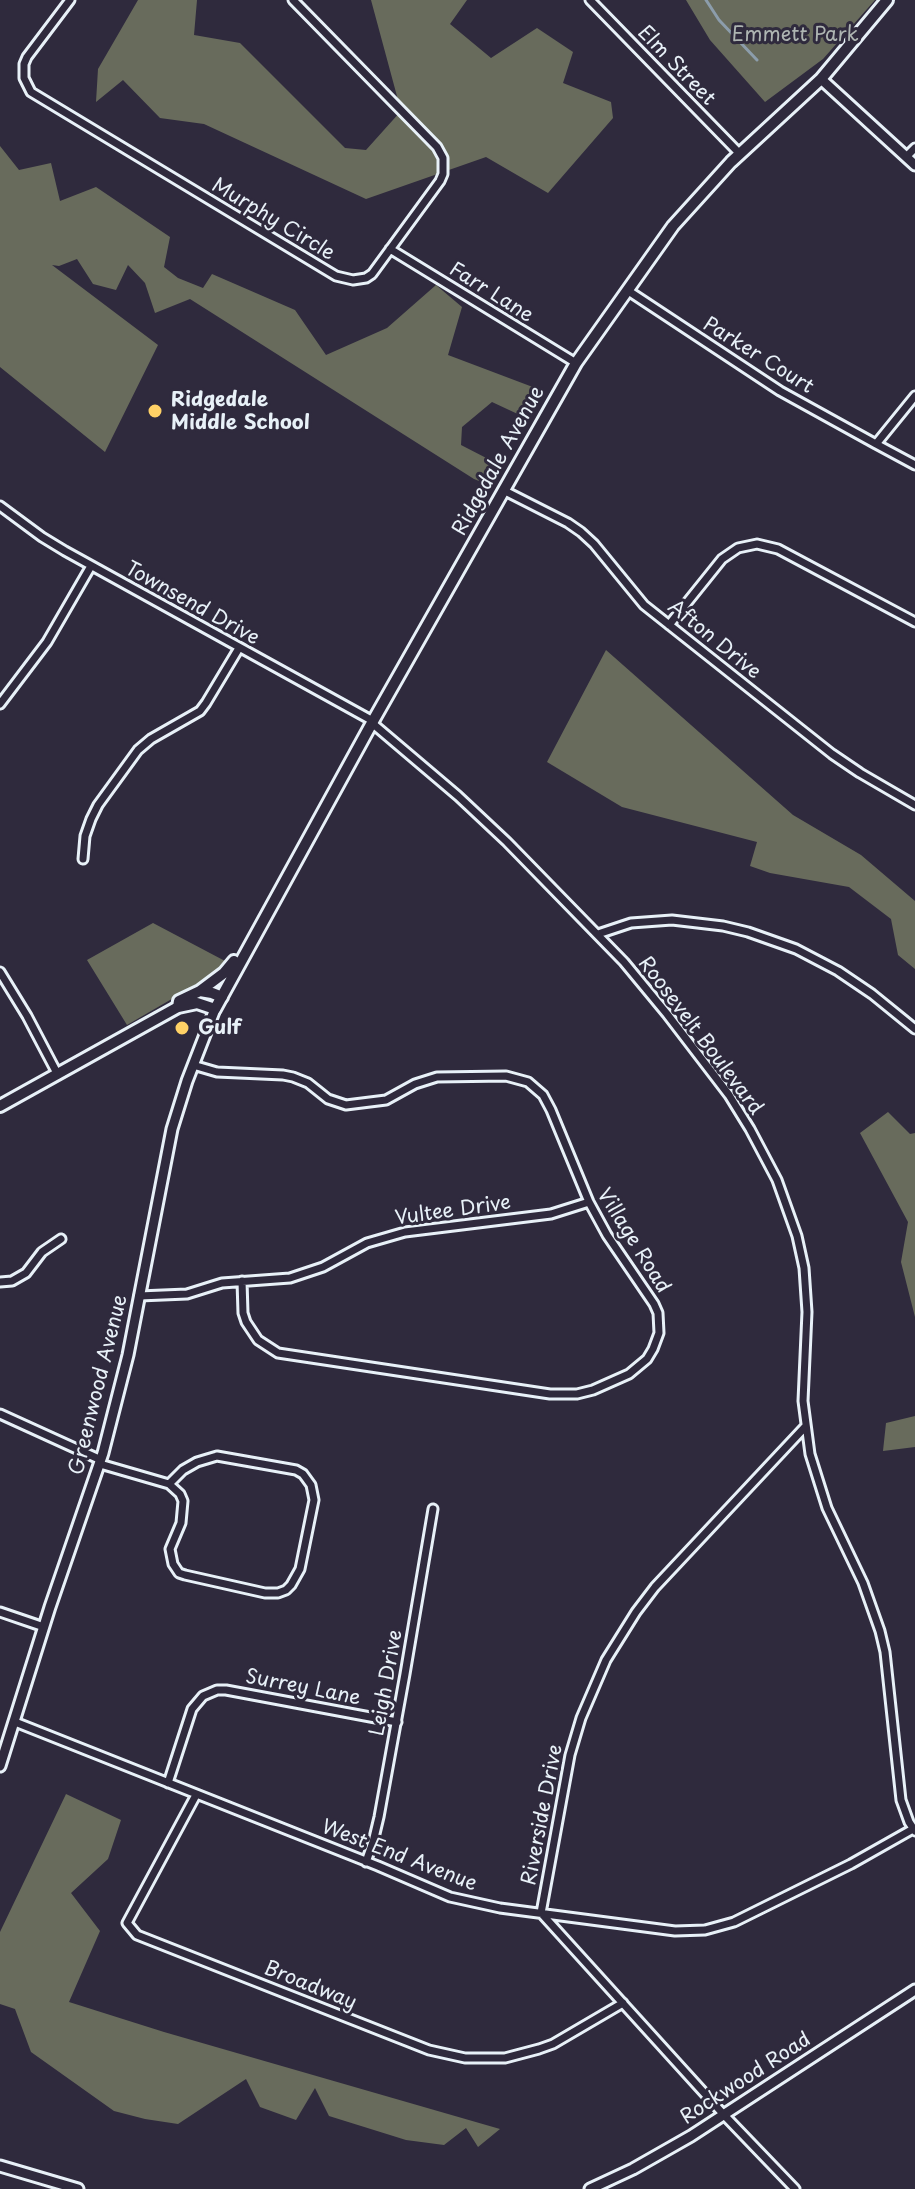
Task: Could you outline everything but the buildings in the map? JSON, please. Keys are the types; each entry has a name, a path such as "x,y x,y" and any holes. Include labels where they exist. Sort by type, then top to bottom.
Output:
{"main road":[{"name":"Ridgedale Avenue","path":"215,1009 576,363 673,226 740,154 821,79 887,0"},
{"path":"178,1007 179,1001 200,991 243,956"},
{"path":"200,991 222,997"},
{"path":"0,1106 178,1007 197,1003 215,1009"}],"street":[{"name":"Murphy Circle","path":"70,0 24,64 26,85 35,96 336,276 353,280 366,278 440,181 443,158 437,147 293,0"},
{"name":"Elm Street","path":"590,0 740,154"},
{"path":"821,79 915,165"},
{"path":"906,157 915,148"},
{"name":"Farr Lane","path":"390,249 576,363"},
{"name":"Parker Court","path":"627,290 780,391 915,465"},
{"path":"876,444 915,396"},
{"name":"Afton Drive","path":"503,490 581,532 637,598 669,625 832,754 915,805"},
{"name":"Townsend Drive","path":"0,506 42,537 91,566 373,722"},
{"path":"669,625 722,559 738,548 757,544 778,549 915,622"},
{"path":"0,704 47,642 91,566"},
{"path":"83,859 85,836 98,805 138,750 200,711 239,648"},
{"path":"0,688 8,694"},
{"name":"Roosevelt Boulevard","path":"373,722 478,814 553,887 659,1003 723,1087 777,1180 797,1236 804,1268 807,1312 803,1401 805,1427 827,1508 863,1583 880,1631 901,1800 914,1830"},
{"path":"598,934 631,923 672,920 748,932 796,949 838,971 915,1029"},
{"path":"0,972 58,1075"},
{"name":"Greenwood Avenue","path":"0,1766 101,1462 128,1355 172,1129 180,1099 215,1009"},
{"name":"Village Road","path":"193,1065 217,1072 293,1077 308,1083 328,1099 346,1105 386,1100 415,1084 437,1077 506,1076 528,1082 543,1095 551,1110 589,1202 607,1235 652,1300 658,1313 659,1333 653,1349 638,1367 615,1381 577,1394 550,1394 278,1353 258,1340 246,1322 242,1281"},
{"name":"Vultee Drive","path":"139,1296 187,1294 222,1283 278,1279 307,1273 367,1243 405,1232 551,1214 589,1202"},
{"path":"0,1282 12,1281 26,1273 42,1252 61,1239"},
{"path":"0,1414 101,1462 169,1484 183,1501 181,1523 170,1549 173,1564 179,1573 272,1594 291,1585 300,1569 314,1500 311,1485 303,1474 291,1469 209,1457 183,1470 169,1484"},
{"name":"Riverside Drive","path":"795,2189 541,1913 570,1755 581,1718 606,1660 655,1587 805,1427"},
{"name":"Leigh Drive","path":"366,1862 379,1817 433,1509"},
{"path":"0,1612 44,1627"},
{"name":"Surrey Lane","path":"168,1783 192,1709 203,1696 217,1690 397,1722"},
{"name":"West End Avenue","path":"15,1722 450,1897 500,1908 675,1931 705,1930 734,1922 914,1830"},
{"name":"Broadway","path":"196,1795 127,1923 137,1935 429,2050 465,2058 505,2058 539,2049 623,2003"},
{"name":"Rockwood Road","path":"590,2189 633,2169 725,2116 915,1990"},
{"path":"0,2166 78,2189"}],"green space":[{"path":"138,0 197,0 194,35 240,43 345,148 366,150 401,111 371,0 467,0 450,24 491,58 537,28 573,52 563,83 611,102 613,118 548,193 486,157 366,199 204,124 160,118 123,80 96,102 98,69"},
{"name":"Emmett Park","path":"686,0 875,0 823,59 765,102 710,40"},
{"path":"0,146 19,170 51,163 60,201 96,187 170,237 164,267 178,278 203,288 212,274 295,310 326,355 387,328 436,285 462,307 448,355 538,389 522,416 492,402 462,427 461,445 496,463 484,483 190,299 155,313 145,283 128,265 116,290 93,284 77,259 59,266 52,265 158,345 105,452 0,367"},
{"path":"606,650 793,815 861,855 915,901 915,969 898,955 891,919 849,887 770,873 750,866 757,842 622,807 547,762"},
{"path":"153,923 225,961 220,971 127,1025 87,960"},
{"path":"888,1112 910,1134 915,1133 915,1317 901,1262 908,1222 860,1133"},
{"path":"915,1416 915,1447 883,1451 886,1423"},
{"path":"66,1794 121,1820 108,1859 71,1893 100,1931 69,2002 500,2129 478,2147 466,2128 444,2145 406,2140 329,2116 315,2088 296,2120 260,2107 246,2079 178,2124 145,2119 114,2111 31,2052 15,2009 0,2004 0,1932"}],"waterway":[{"path":"706,0 719,20 757,60"}],"place":[{"name":"Ridgedale Middle School","path":"155,411"},
{"name":"Gulf","path":"182,1028"}]}
